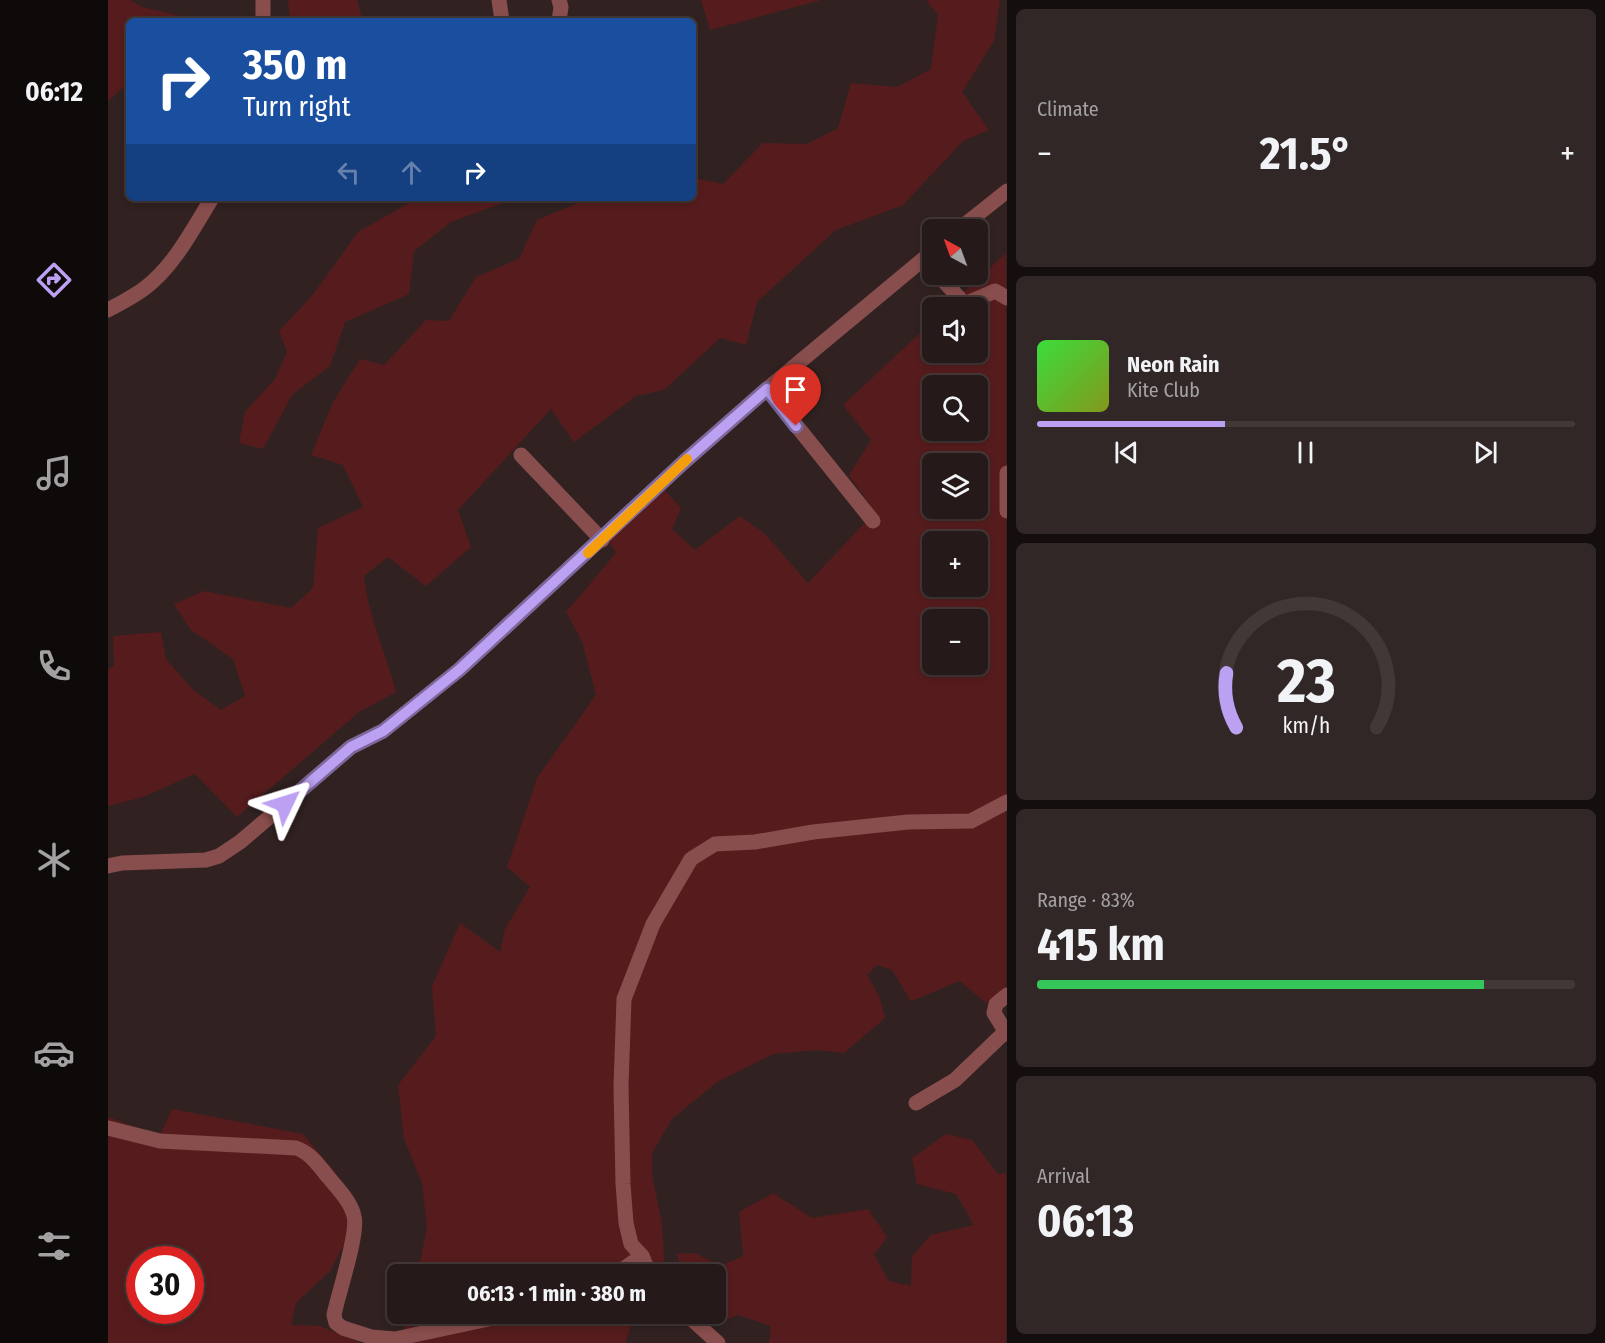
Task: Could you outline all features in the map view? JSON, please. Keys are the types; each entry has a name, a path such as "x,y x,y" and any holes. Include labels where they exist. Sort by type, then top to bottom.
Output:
{"street":[{"path":"263,0 263,18"},
{"path":"499,0 502,18"},
{"path":"559,0 559,18"},
{"path":"972,219 1006,191"},
{"path":"108,310 137,293 157,277 182,247 210,201"},
{"path":"108,866 122,863 195,862 219,856 230,849 351,747 383,731 459,670 685,461 767,389 922,265"},
{"path":"947,285 965,304 995,291 1006,297"},
{"path":"767,389 873,521"},
{"path":"521,455 602,540"},
{"path":"1006,473 1006,511"},
{"path":"645,1264 642,1256 631,1244 626,1223 621,1086 624,999 653,924 691,859 716,844 755,842 813,832 908,822 971,821 1006,802"},
{"path":"916,1103 955,1080 1006,1033 994,1013 994,1008 1006,995"},
{"path":"108,1128 160,1141 304,1150 339,1190 354,1215 354,1232 334,1315 336,1323 343,1328 371,1337 394,1339 464,1324"},
{"path":"631,1264 642,1256"},
{"path":"697,1324 718,1343"}],"shaded area":[{"path":"108,0 130,0 142,7 190,18 126,18 126,85 108,101"},
{"path":"288,0 357,0 362,18 290,18"},
{"path":"701,0 821,0 710,30"},
{"path":"926,0 1000,0 994,41 962,92 989,130 963,141 903,205 836,230 757,302 746,345 720,338 664,390 636,396 574,442 551,409 458,510 471,547 426,586 388,557 364,576 373,620 396,692 359,712 237,817 195,774 143,797 108,806 108,670 114,665 113,636 161,632 166,659 192,689 221,710 245,696 233,659 191,630 174,604 204,591 291,608 313,588 318,528 363,507 343,465 311,455 333,402 360,359 384,365 426,320 449,321 476,277 519,259 537,220 583,201 696,201 696,178 723,184 763,143 807,144 838,128 851,83 897,87 931,69 938,15"},
{"path":"413,201 505,201 451,222 414,251 409,294 345,322 330,366 292,395 263,449 239,443 245,412 275,379 287,352 279,331 312,296 358,232"},
{"path":"1006,253 1006,991 986,1003 960,981 911,1001 892,970 877,965 867,975 879,996 885,1018 844,1053 817,1050 773,1054 717,1082 672,1119 652,1153 652,1175 662,1224 663,1264 420,1264 427,1227 422,1183 404,1139 398,1085 436,1036 432,986 460,923 500,952 505,929 530,887 507,867 537,778 596,695 582,641 566,612 616,553 605,536 660,485 681,508 672,529 695,550 740,516 765,534 808,583 875,512 849,475 871,440 843,405 922,331 922,363 988,363 988,297 959,297 972,285 988,285 988,270"},
{"path":"172,1109 303,1134 335,1172 354,1202 358,1219 330,1271 296,1303 291,1325 320,1326 361,1343 108,1343 108,1117 160,1136"},
{"path":"946,1134 972,1140 998,1174 1006,1173 1006,1343 769,1343 771,1326 738,1315 726,1320 725,1264 743,1256 739,1212 773,1193 812,1218 868,1209 887,1237 874,1255 889,1281 911,1286 912,1256 931,1235 974,1225 956,1194 917,1184 912,1158"},
{"path":"695,1253 716,1264 679,1264 677,1254"},
{"path":"404,1324 632,1324 625,1343 408,1343"}],"slow traffic":[{"path":"588,553 687,459"}],"route":[{"path":"285,804 351,747 383,731 459,670 685,461 767,389 796,426"}]}
